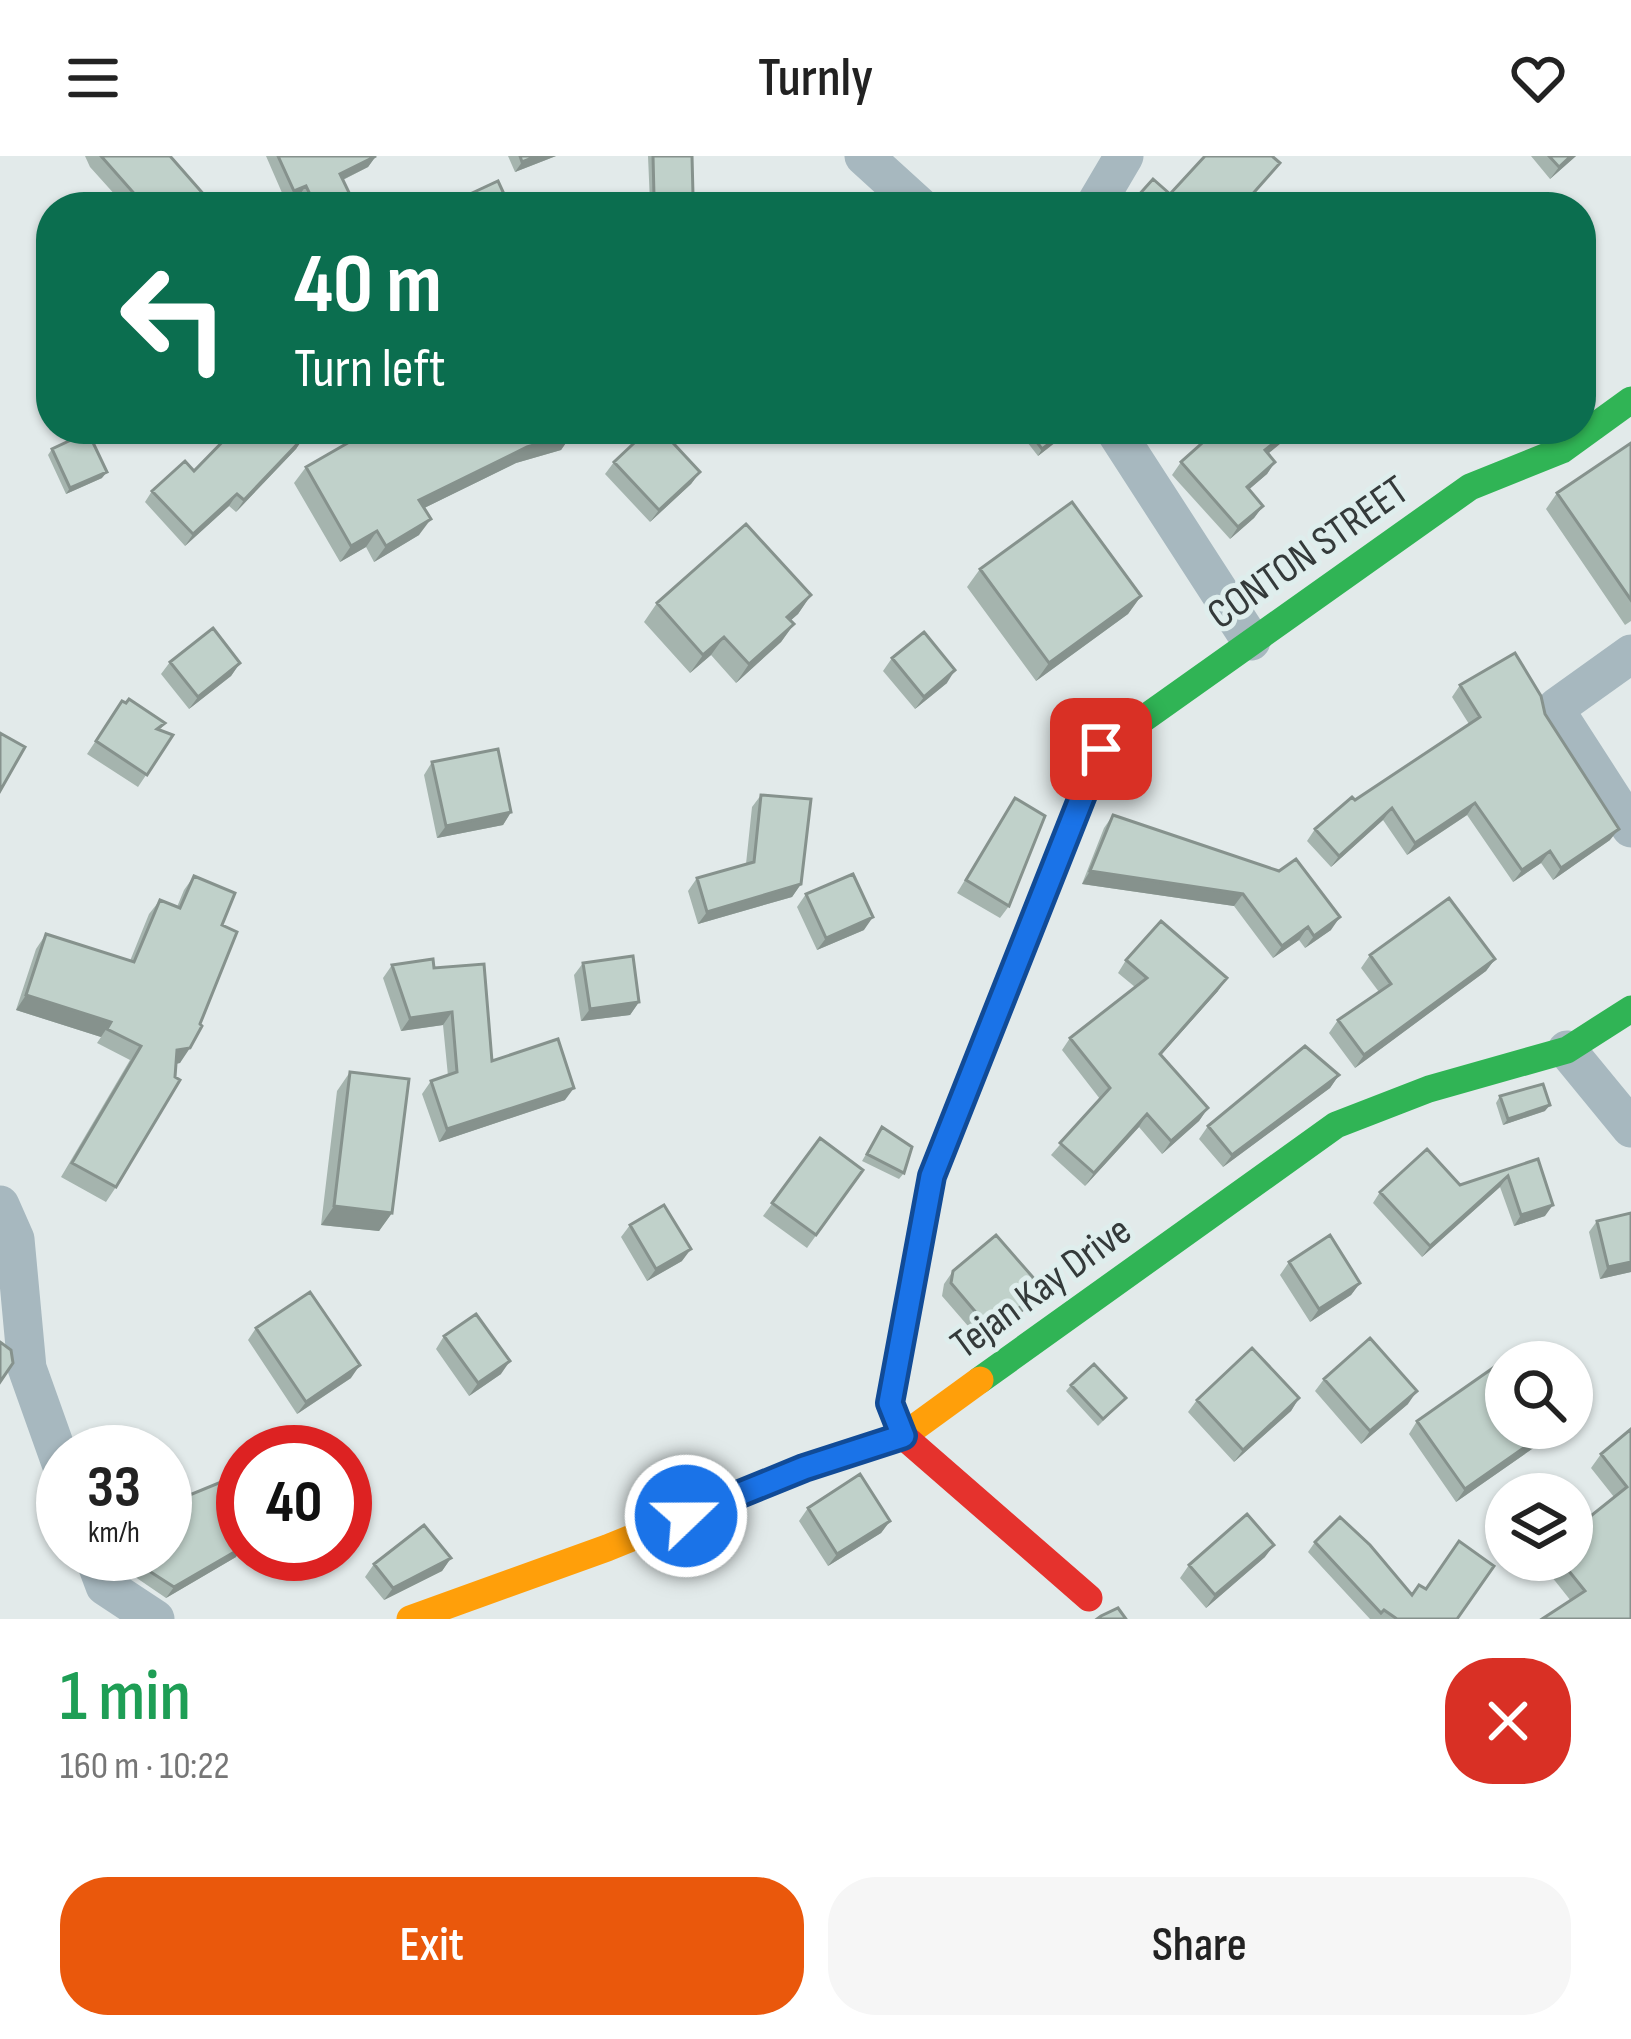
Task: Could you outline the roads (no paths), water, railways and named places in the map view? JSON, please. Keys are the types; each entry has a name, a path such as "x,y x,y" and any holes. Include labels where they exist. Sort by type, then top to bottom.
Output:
{"street":[{"path":"864,156 904,192"},
{"path":"1103,192 1124,156"},
{"name":"CONTON STREET","path":"1596,425 1631,400"},
{"path":"1124,444 1251,641"},
{"name":"CONTON STREET","path":"903,1436 890,1403 932,1176 1101,749 1470,487 1570,444"},
{"path":"1631,654 1557,707 1631,828"},
{"name":"Tejan Kay Drive","path":"410,1619 607,1548 804,1468 903,1436 1336,1125 1429,1089 1567,1050 1631,1009"},
{"path":"1567,1050 1631,1128"},
{"path":"0,1205 15,1239 27,1368 47,1425"},
{"path":"903,1436 1089,1598"},
{"path":"102,1581 155,1619"}]}
